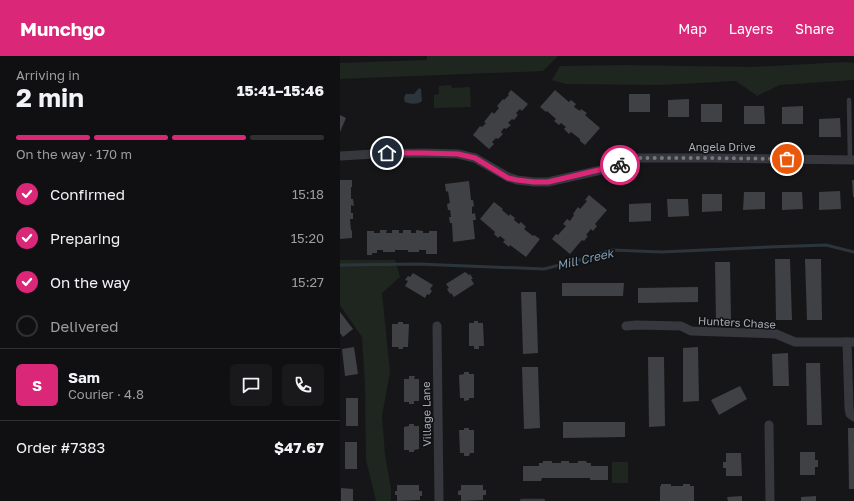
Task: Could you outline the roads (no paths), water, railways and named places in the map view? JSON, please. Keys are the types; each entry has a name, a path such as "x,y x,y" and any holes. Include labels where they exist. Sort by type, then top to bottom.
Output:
{"street":[{"name":"Angela Drive","path":"340,156 381,153 458,154 475,158 508,178 534,182 548,182 619,166 638,158 852,160"},
{"name":"Village Lane","path":"437,326 438,501"},
{"name":"Hunters Chase","path":"626,326 681,326 691,331 776,334 795,342 850,342 848,408 850,414 854,417"},
{"path":"769,425 770,501"}],"lane":[{"path":"849,100 852,160"},
{"path":"522,501 543,501"}],"waterway":[{"name":"Mill Creek","path":"340,265 418,264 544,269 611,250 662,252 826,245 854,252"}]}
